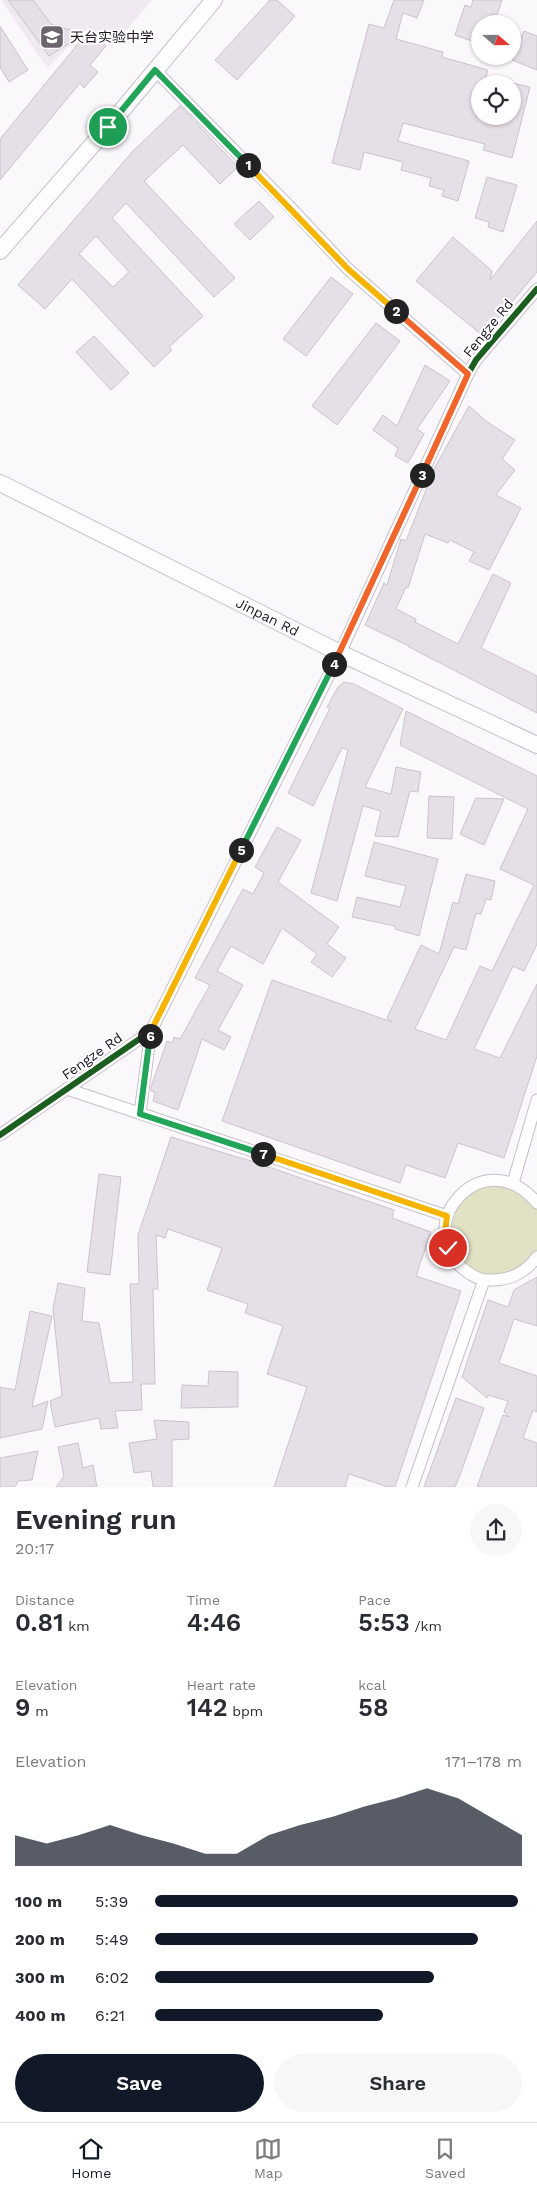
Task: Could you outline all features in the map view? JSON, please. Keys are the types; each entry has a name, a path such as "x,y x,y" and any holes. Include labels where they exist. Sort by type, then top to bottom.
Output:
{"main road":[{"path":"0,252 214,0"},
{"name":"Jinpan Rd","path":"0,482 340,653 537,745"}],"street":[{"path":"155,70 284,200 348,269 468,374"},
{"name":"Fengze Rd","path":"0,1135 151,1031 340,653 468,374 476,360 537,289"},
{"path":"140,1114 151,1031"},
{"path":"67,1089 447,1216"},
{"path":"513,1183 537,1100"},
{"path":"537,1203 528,1192 513,1183 497,1180 480,1182 466,1189 454,1201 447,1216 445,1232 448,1248 456,1263 468,1274 484,1280 500,1281 517,1276 530,1266 537,1257"},
{"path":"412,1487 484,1280"}],"shaded area":[{"name":"天台实验中学","path":"1,0 152,0 112,47 88,28 47,68"}],"green space":[{"path":"497,1180 537,1203 537,1257 530,1266 484,1280 456,1263 447,1216 454,1201"}],"building":[{"path":"8,0 33,0 51,24 84,34 49,56"},
{"path":"270,0 277,0 295,16 237,80 215,60"},
{"path":"394,0 424,0 417,18 403,13 396,39 443,52 442,57 488,70 487,75 471,75 471,125 520,125 512,158 483,150 485,144 403,123 398,141 469,161 458,201 442,196 444,190 429,186 431,178 401,170 403,162 364,152 360,170 332,163 369,24 384,28"},
{"path":"473,0 502,0 497,15 471,15 471,41 455,35 465,5 471,7"},
{"path":"0,26 28,70 9,82 0,67"},
{"path":"524,31 537,36 537,70 521,64 521,38"},
{"path":"91,33 106,46 90,65 98,72 84,88 80,83 0,180 0,139 86,34"},
{"path":"521,85 530,87 521,122"},
{"path":"180,106 238,167 220,184 183,145 144,181 235,278 214,297 126,203 112,218 203,316 169,347 172,350 154,367 72,279 45,309 18,285 133,151","holes":["96,236 129,272 113,287 79,254"]},
{"path":"487,177 517,185 503,232 488,227 489,222 475,218"},
{"path":"259,201 274,217 250,240 234,224"},
{"path":"537,221 537,272 483,336 416,281 453,237 492,271 490,280"},
{"path":"331,277 353,294 306,356 283,339"},
{"path":"376,323 400,341 337,425 312,406"},
{"path":"94,336 129,373 111,390 76,352"},
{"path":"425,365 450,381 417,429 424,434 408,463 395,456 398,448 373,430 383,415 397,426"},
{"path":"469,406 486,421 515,440 502,459 515,470 496,495 521,508 489,570 469,561 474,552 450,540 448,543 425,534 408,588 406,587 396,609 416,619 415,622 458,644 493,574 511,583 481,648 537,676 537,713 365,625 384,583 387,585 401,539 406,541 435,467"},
{"path":"344,682 354,684 403,709 365,787 391,794 396,767 421,772 418,792 410,791 398,837 375,836 381,811 363,806 337,901 311,893 348,750 342,748 313,806 288,793 330,708 327,707 338,687"},
{"path":"406,711 537,776 537,944 524,971 513,966 474,1049 500,1058 537,984 537,1056 504,1158 458,1143 445,1178 406,1165 400,1183 222,1121 272,980 392,1022 387,1018 421,945 439,954 453,902 458,904 466,874 495,881 491,900 486,899 481,914 476,913 466,950 454,947 415,1029 446,1040 480,966 492,971 534,885 500,869 528,809 400,745"},
{"path":"429,796 454,797 452,839 427,838"},
{"path":"476,798 504,799 484,845 460,834"},
{"path":"277,827 301,840 278,882 339,927 327,944 346,958 332,977 311,962 317,954 282,928 263,964 231,946 217,971 243,985 218,1030 231,1037 224,1050 202,1039 178,1110 153,1101 155,1092 151,1091 151,1087 167,1041 172,1043 174,1037 180,1039 210,985 195,978 243,889 253,894 264,873 255,867"},
{"path":"374,842 438,859 419,936 395,929 395,926 352,917 357,897 400,907 406,886 365,876"},
{"path":"171,1137 251,1161 394,1210 392,1218 431,1232 416,1276 461,1291 395,1487 388,1487 349,1474 345,1487 274,1487 307,1387 267,1374 283,1326 245,1313 248,1304 207,1290 222,1248 168,1229 165,1238 156,1235 158,1289 153,1289 155,1384 141,1384 142,1410 115,1411 118,1428 101,1429 99,1418 55,1427 50,1401 62,1396 53,1309 58,1283 85,1288 82,1321 99,1323 110,1383 133,1382 130,1284 139,1284 138,1235"},
{"path":"99,1174 121,1177 110,1275 87,1272"},
{"path":"537,1277 537,1326 514,1319 499,1363 537,1376 537,1412 533,1410 523,1438 537,1443 537,1487 477,1487 503,1415 509,1417 504,1412 508,1401 488,1395 487,1398 462,1377 488,1300 508,1307 514,1290"},
{"path":"30,1311 52,1316 32,1407 48,1401 42,1429 0,1438 0,1387 15,1390"},
{"path":"209,1371 238,1372 238,1407 181,1408 182,1385 208,1386"},
{"path":"456,1398 484,1408 460,1475 455,1487 424,1487"},
{"path":"154,1420 189,1422 189,1439 172,1440 172,1487 153,1487 151,1471 134,1473 129,1443 157,1439"},
{"path":"78,1443 83,1468 93,1465 97,1487 56,1487 64,1476 58,1447"},
{"path":"38,1451 32,1480 18,1481 15,1487 0,1487 0,1458"}],"cycle path":[{"path":"155,70 290,207 348,269 468,374"},
{"path":"0,1135 151,1031 340,653 468,374 476,360 537,289"}],"place":[{"name":"天台实验中学","path":"52,37"}],"route":[{"path":"108,127 155,70 290,207 348,269 468,374 340,653 151,1031 140,1114 447,1216 445,1232 448,1248"}]}
